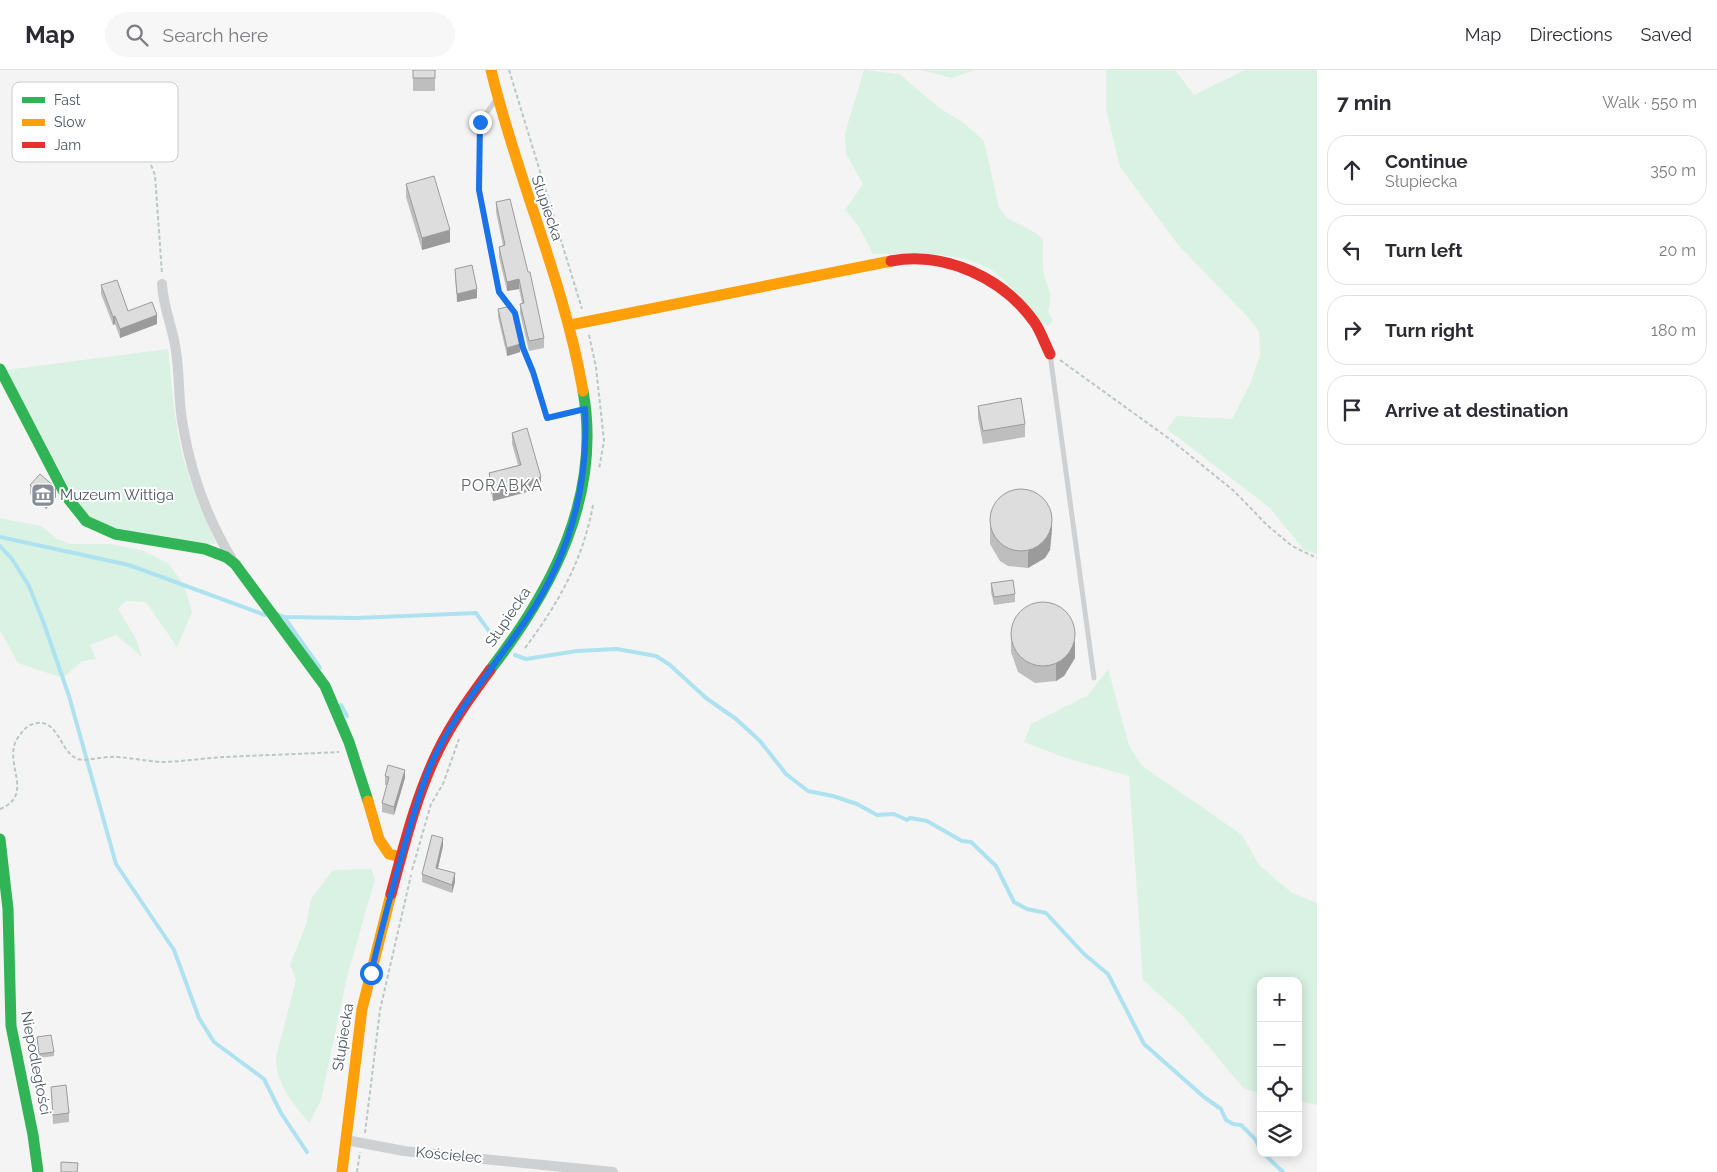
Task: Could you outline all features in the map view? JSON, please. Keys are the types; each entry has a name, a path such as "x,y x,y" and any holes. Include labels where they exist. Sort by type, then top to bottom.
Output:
{"street":[{"name":"Słupiecka","path":"342,1172 362,1011 401,857 418,800 438,749 473,693 527,619 558,564 569,536 583,481 587,446 585,409 578,358 570,325 496,100 491,70"},
{"path":"570,325 903,259 954,263 988,279 1014,300 1035,322 1050,354"},
{"path":"162,284 162,298 172,327 177,354 182,425 189,454 211,518 235,564 325,686 337,708 380,840 389,854 401,857"},
{"path":"0,369 63,488 78,514 86,521 97,528 137,539 208,550 224,555 235,564"},
{"name":"Niepodległości","path":"0,839 9,918 8,982 11,1025 17,1063 30,1114 38,1172"},
{"name":"Kościelec","path":"346,1140 404,1151 612,1172"}],"lane":[{"path":"496,100 480,122 479,190 499,292 515,313 523,348 533,372 547,418 585,409"},
{"path":"1050,354 1094,678"}],"path":[{"path":"509,70 586,322 596,367 604,441 599,470"},
{"path":"151,164 156,191 162,284"},
{"path":"1050,354 1072,367 1171,440 1234,491 1267,525 1292,546 1317,558"},
{"path":"525,648 548,618 572,574 588,531 594,498"},
{"path":"0,809 8,806 15,798 18,788 12,761 16,739 26,728 34,724 42,723 51,726 66,750 74,758 83,760 116,757 161,762 351,751"},
{"path":"357,1172 358,1158 364,1144 380,1010 411,874 431,804 443,784 459,739"}],"green space":[{"path":"864,70 899,74 938,107 965,124 984,141 999,208 1007,218 1036,233 1043,239 1043,268 1050,292 1048,311 1053,321 1048,326 1028,309 1004,280 984,266 954,257 938,255 873,254 858,225 845,210 863,184 846,154 845,133"},
{"path":"921,70 974,70 952,78"},
{"path":"1106,70 1175,70 1194,95 1245,70 1317,70 1317,554 1304,550 1270,508 1167,429 1177,416 1232,419 1251,382 1260,355 1259,331 1179,246 1120,167 1106,109"},
{"path":"168,349 175,417 183,457 216,544 136,535 106,526 92,518 73,495 6,370"},
{"path":"0,518 41,526 56,538 70,544 111,544 144,551 168,563 184,585 192,612 177,647 146,602 126,601 118,609 136,639 142,657 116,635 90,645 96,659 82,661 63,678 18,663 0,630"},
{"path":"1108,669 1129,745 1141,765 1242,835 1259,865 1292,893 1317,903 1317,1105 1302,1102 1302,977 1257,977 1257,1092 1244,1089 1182,1015 1143,980 1129,776 1066,758 1024,742 1031,724 1088,695"},
{"path":"371,869 375,879 347,977 321,1100 309,1123 286,1093 277,1067 276,1057 296,980 290,965 306,925 311,899 333,870"}],"building":[{"path":"413,70 435,70 435,78 413,78"},
{"path":"434,176 450,230 422,238 406,184"},
{"path":"510,199 528,272 530,272 544,338 529,341 520,304 524,303 519,279 507,282 499,247 505,245 496,202"},
{"path":"472,265 477,289 457,294 455,269"},
{"path":"117,280 128,311 152,302 157,315 120,329 115,316 113,317 101,285"},
{"path":"511,306 520,344 507,348 498,309"},
{"path":"1021,398 1025,424 983,431 978,406"},
{"path":"527,428 541,477 493,490 489,473 521,465 512,433"},
{"path":"40,474 56,488 46,500 30,485"},
{"path":"1021,489 1033,491 1043,498 1050,508 1052,520 1050,532 1043,542 1033,549 1021,551 1009,549 999,542 992,532 990,520 992,508 999,498 1009,491"},
{"path":"1013,580 1015,594 994,597 991,583"},
{"path":"1043,602 1061,608 1069,616 1075,634 1069,652 1061,660 1043,666 1025,660 1017,652 1011,634 1017,616 1025,608"},
{"path":"388,765 405,770 394,807 382,803 389,777 385,776"},
{"path":"432,835 443,838 436,868 455,873 452,885 422,874"},
{"path":"51,1035 54,1052 39,1054 37,1037"},
{"path":"66,1085 69,1113 53,1115 51,1087"},
{"path":"61,1162 78,1163 77,1172 61,1172"}],"waterway":[{"path":"0,537 129,565 265,615"},
{"path":"0,546 12,559 29,586 43,621 69,696 116,864 174,950 199,1018 214,1042 264,1079 281,1113 307,1152"},
{"path":"277,614 284,617 357,618 476,613 494,638"},
{"path":"284,617 320,668"},
{"path":"515,655 526,659 577,651 617,649 656,656 670,665 706,698 736,719 760,741 786,774 808,791 833,796 857,804 877,815 894,814 907,820 910,818 927,821 962,841 971,842 996,866 1014,902 1027,909 1046,913 1084,954 1108,974 1144,1044 1204,1097 1221,1109 1226,1120 1233,1124 1241,1125 1257,1143"},
{"path":"341,705 347,716"},
{"path":"1267,1157 1283,1172"}],"traffic: fast":[{"path":"0,369 66,496 86,521 115,534 205,549 226,557 235,564 325,686 349,742 368,801"},
{"path":"490,670 513,639 533,607 552,574 567,540 578,504 585,468 587,430 583,391"},
{"path":"0,839 8,909 11,1026 33,1135 38,1172"}],"traffic: slow":[{"path":"491,70 514,151 564,310 575,350 583,391"},
{"path":"570,325 891,261"},
{"path":"368,801 379,839 389,854 401,857"},
{"path":"342,1172 362,1009 391,894"}],"traffic: jam":[{"path":"891,261 911,259 932,260 952,264 972,271 990,281 1022,307 1035,323 1050,354"},
{"path":"391,894 411,821 430,768 443,740 490,670"}],"place":[{"name":"Muzeum Wittiga","path":"43,495"}],"district":[{"name":"PORĄBKA","path":"502,485"}],"route":[{"path":"371,973 401,857 427,774 438,749 454,721 541,598 569,536 583,481 587,446 585,409 547,418 533,372 523,348 515,313 499,292 479,190 480,122"}]}
